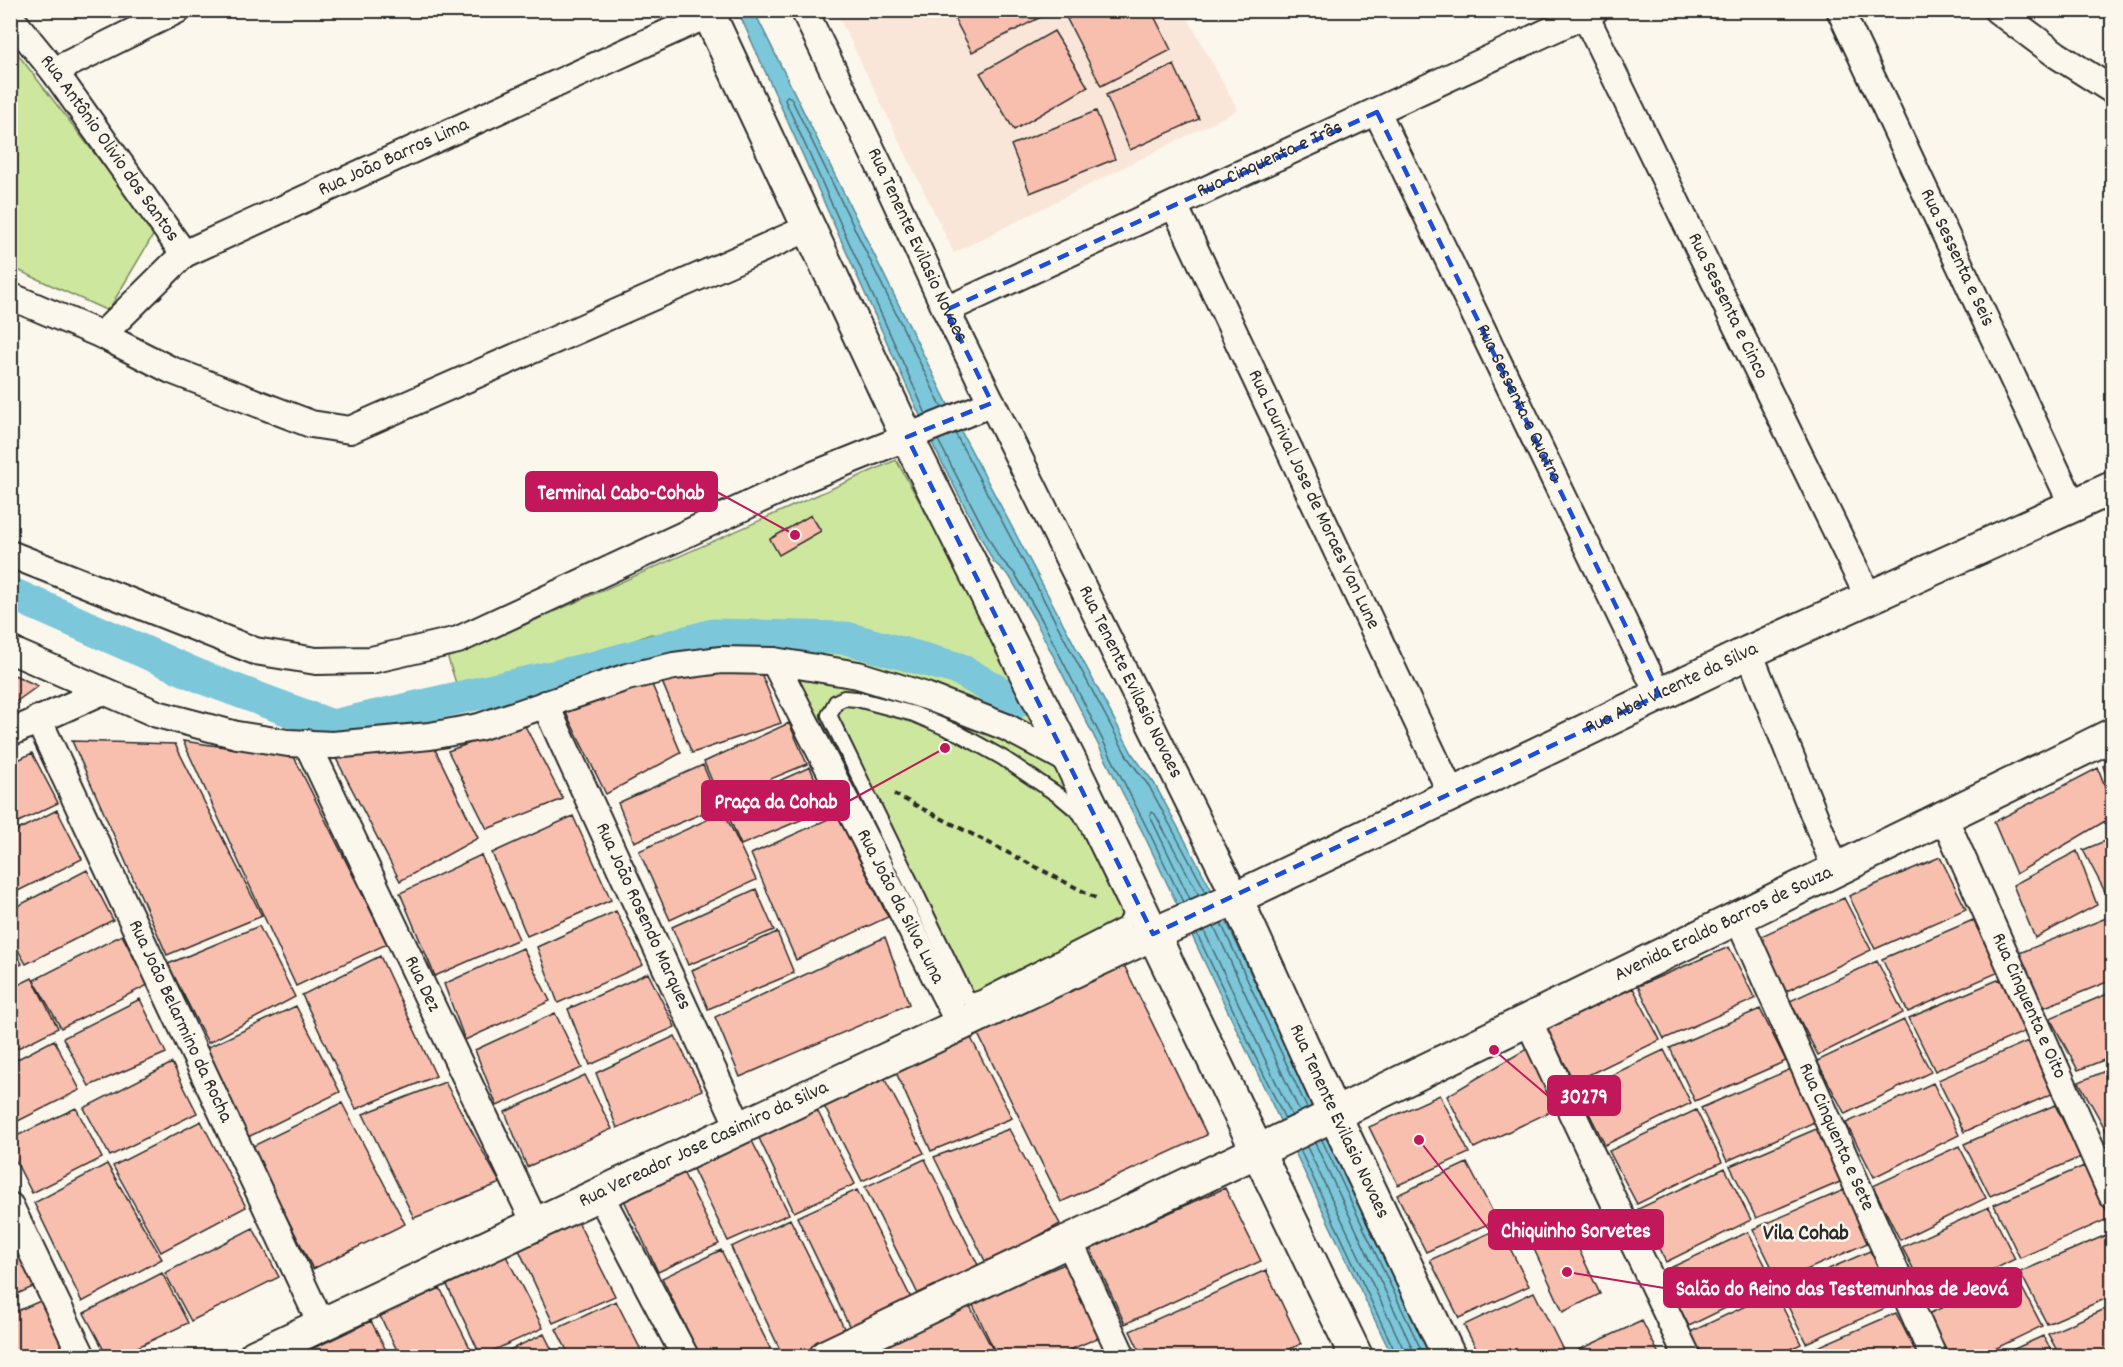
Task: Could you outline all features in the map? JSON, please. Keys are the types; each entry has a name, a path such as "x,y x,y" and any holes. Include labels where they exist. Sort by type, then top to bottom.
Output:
{"street":[{"path":"54,71 177,10"},
{"name":"Rua Tenente Evilasio Novaes","path":"804,10 1229,901 1329,1117 1449,1356"},
{"name":"Rua Sessenta e Seis","path":"1840,10 2073,506"},
{"path":"1997,10 2057,56 2112,90"},
{"path":"708,13 809,228 915,434 1070,761 1271,1144 1356,1356"},
{"name":"Rua João Barros Lima","path":"102,335 184,254 708,13"},
{"name":"Rua Cinquenta e Três","path":"946,310 1590,13"},
{"name":"Rua Sessenta e Cinco","path":"1590,13 1869,598"},
{"name":"Rua Antônio Olivio dos Santos","path":"10,17 54,71 184,254"},
{"name":"Rua Sessenta e Quatro","path":"1377,112 1659,695"},
{"name":"Rua Lourival Jose de Moraes Van Lune","path":"1174,205 1452,795"},
{"path":"10,296 102,335 171,370 311,424 350,430 809,228"},
{"path":"10,554 255,651 316,661 371,660 458,640 806,478 992,403"},
{"name":"Rua Abel Vicente da Silva","path":"1155,924 1229,901 1749,652 2112,488"},
{"path":"10,650 157,714 237,735 333,745 430,736 479,727 627,677 674,666 721,660 774,661 858,675 926,696 1006,727 1070,761"},
{"path":"1749,652 1836,870"},
{"name":"Rua João da Silva Luna","path":"774,661 960,1025"},
{"path":"10,733 103,691"},
{"name":"Rua João Rosendo Marques","path":"545,704 740,1128"},
{"name":"Rua João Belarmino da Rocha","path":"38,719 322,1326"},
{"name":"Avenida Eraldo Barros de Souza","path":"861,1349 1069,1241 1329,1117 2112,735"},
{"name":"Rua Dez","path":"307,743 536,1225"},
{"name":"Rua Cinquenta e Oito","path":"1944,816 2112,1195"},
{"name":"Rua Cinquenta e Sete","path":"1738,918 1933,1356"},
{"name":"Rua Vereador Jose Casimiro da Silva","path":"255,1356 960,1025 1155,924"},
{"path":"1528,1020 1687,1356"},
{"path":"600,1195 685,1356"},
{"path":"10,1206 82,1356"},
{"path":"1069,1241 1122,1356"},
{"path":"826,1356 861,1349"}],"lane":[{"path":"844,698 857,699 914,714 958,733 1003,758 1061,797 1080,813 1155,924 1124,925 981,998 972,1000 967,998 829,715 836,702 844,698"}],"path":[{"path":"858,776 1155,924"}],"highlighted area":[{"path":"1377,112 1659,695 1153,934 907,437 992,403 946,310"}],"shaded area":[{"path":"836,11 1184,11 1238,110 954,253"}],"green space":[{"path":"10,44 155,232 108,311 11,267"},
{"path":"896,460 1051,735 1142,921 961,1017 783,651 651,634 463,705 445,649 475,647"}],"water":[{"path":"738,11 754,11 962,433 1133,755 1154,783 1210,887 1431,1356 1392,1356 1145,837 1036,622 1010,577 993,561 935,449"}],"building":[{"path":"950,10 1040,10 1043,16 972,52"},
{"path":"1084,10 1151,10 1171,50 1101,86 1067,19"},
{"path":"1054,31 1088,87 1014,130 980,73"},
{"path":"1174,65 1199,119 1130,150 1106,95"},
{"path":"1096,111 1115,159 1030,193 1011,145"},
{"path":"811,515 821,531 779,555 770,539"},
{"path":"757,663 781,723 692,753 660,677"},
{"path":"10,673 38,686 10,706"},
{"path":"650,680 681,753 606,794 561,703"},
{"path":"789,723 807,764 720,800 704,762"},
{"path":"524,724 563,799 487,829 448,751"},
{"path":"72,741 175,744 262,916 167,955"},
{"path":"183,741 294,757 387,944 296,986"},
{"path":"433,745 478,838 400,881 330,747"},
{"path":"32,753 58,803 10,826 10,764"},
{"path":"2112,762 2112,793 2103,766"},
{"path":"703,765 720,806 634,842 618,803"},
{"path":"810,767 827,809 741,845 724,806"},
{"path":"2098,768 2112,805 2112,817 2016,874 1994,822"},
{"path":"57,810 82,859 10,895 10,834"},
{"path":"724,812 756,880 670,920 639,851"},
{"path":"837,815 888,917 796,960 751,854"},
{"path":"573,816 611,900 527,936 492,853"},
{"path":"2112,838 2112,902 2111,903 2083,850"},
{"path":"2077,851 2097,905 2035,938 2013,885"},
{"path":"481,855 519,939 435,976 400,893"},
{"path":"1940,857 1966,909 1875,949 1849,896"},
{"path":"87,870 113,920 26,964 10,936 10,910"},
{"path":"756,889 774,930 688,965 672,927"},
{"path":"1844,898 1871,950 1785,992 1757,938"},
{"path":"616,911 643,965 558,1003 537,947"},
{"path":"2111,916 2112,980 2045,1007 2017,954"},
{"path":"1973,920 1999,972 1908,1012 1882,959"},
{"path":"259,926 295,997 208,1043 168,964"},
{"path":"777,932 794,973 708,1009 692,970"},
{"path":"122,935 148,985 61,1028 34,980"},
{"path":"885,937 909,1004 740,1077 715,1017"},
{"path":"10,941 22,964 10,970"},
{"path":"1729,947 1755,999 1664,1039 1638,986"},
{"path":"523,948 550,1001 465,1040 444,984"},
{"path":"380,956 436,1076 356,1109 302,995"},
{"path":"1122,961 1207,1135 1061,1202 975,1028"},
{"path":"1877,961 1903,1013 1818,1055 1790,1001"},
{"path":"648,973 675,1027 590,1065 568,1009"},
{"path":"32,978 58,1028 10,1052 10,989"},
{"path":"2000,979 2026,1031 1935,1071 1909,1018"},
{"path":"1633,988 1660,1040 1574,1082 1547,1029"},
{"path":"2112,992 2112,1057 2078,1070 2050,1018"},
{"path":"140,999 166,1053 89,1086 63,1038"},
{"path":"296,1006 340,1092 248,1137 206,1048"},
{"path":"1760,1009 1786,1061 1695,1101 1670,1048"},
{"path":"555,1013 582,1068 497,1106 475,1050"},
{"path":"1904,1020 1931,1072 1845,1114 1817,1061"},
{"path":"969,1034 1012,1118 931,1151 895,1070"},
{"path":"675,1036 702,1090 617,1128 596,1073"},
{"path":"54,1040 80,1090 10,1125 10,1063"},
{"path":"2028,1041 2054,1093 1964,1132 1938,1080"},
{"path":"1528,1048 1558,1108 1474,1148 1447,1096"},
{"path":"1664,1050 1691,1103 1605,1145 1578,1091"},
{"path":"172,1063 197,1113 110,1156 84,1108"},
{"path":"2112,1068 2112,1132 2108,1134 2079,1082"},
{"path":"1791,1069 1817,1121 1727,1161 1701,1108"},
{"path":"585,1075 612,1129 527,1167 505,1112"},
{"path":"883,1076 924,1153 862,1181 823,1104"},
{"path":"445,1082 500,1183 414,1218 363,1114"},
{"path":"1933,1083 1959,1135 1874,1177 1846,1123"},
{"path":"1440,1095 1469,1153 1398,1185 1369,1127"},
{"path":"342,1103 405,1224 313,1269 251,1147"},
{"path":"2055,1105 2081,1157 1990,1196 1964,1144"},
{"path":"76,1108 102,1158 32,1193 10,1150 10,1139"},
{"path":"816,1108 855,1184 794,1212 758,1136"},
{"path":"1696,1110 1722,1162 1637,1204 1609,1151"},
{"path":"201,1121 246,1207 161,1252 113,1166"},
{"path":"1821,1127 1847,1179 1756,1218 1730,1166"},
{"path":"1009,1129 1060,1224 987,1265 934,1157"},
{"path":"751,1139 789,1214 728,1241 692,1167"},
{"path":"2112,1142 2112,1156 2107,1145"},
{"path":"1959,1146 1986,1198 1900,1240 1873,1186"},
{"path":"925,1159 983,1275 922,1302 865,1187"},
{"path":"1467,1163 1497,1220 1426,1252 1397,1195"},
{"path":"107,1164 162,1259 82,1302 34,1203"},
{"path":"2084,1166 2110,1218 2020,1258 1994,1205"},
{"path":"1725,1168 1751,1220 1666,1262 1638,1209"},
{"path":"683,1172 719,1244 658,1272 624,1200"},
{"path":"1225,1188 1261,1261 1125,1324 1090,1248"},
{"path":"857,1190 915,1306 853,1334 797,1217"},
{"path":"1844,1190 1870,1242 1779,1282 1753,1229"},
{"path":"1989,1207 2015,1259 1930,1301 1902,1247"},
{"path":"790,1219 848,1336 801,1356 783,1356 731,1247"},
{"path":"578,1222 615,1296 553,1323 519,1250"},
{"path":"10,1225 40,1284 10,1297"},
{"path":"253,1228 279,1277 191,1321 165,1273"},
{"path":"1500,1228 1529,1286 1459,1318 1430,1260"},
{"path":"1748,1232 1775,1284 1689,1326 1661,1272"},
{"path":"1571,1233 1600,1294 1563,1312 1534,1249"},
{"path":"2111,1233 2112,1296 2047,1324 2020,1272"},
{"path":"721,1250 774,1356 700,1356 662,1278"},
{"path":"1870,1251 1897,1303 1806,1343 1780,1290"},
{"path":"506,1256 543,1328 481,1356 447,1285"},
{"path":"1072,1261 1109,1333 1056,1356 997,1356 972,1303"},
{"path":"1266,1270 1301,1344 1274,1356 1142,1356 1130,1331"},
{"path":"162,1273 188,1323 119,1356 107,1356 84,1313"},
{"path":"2015,1274 2042,1326 1980,1356 1950,1356 1928,1314"},
{"path":"440,1288 474,1356 400,1356 380,1316"},
{"path":"1534,1292 1563,1350 1549,1356 1480,1356 1464,1325"},
{"path":"1775,1292 1801,1344 1777,1356 1700,1356 1688,1333"},
{"path":"45,1299 73,1356 10,1356 10,1314"},
{"path":"616,1301 644,1356 570,1356 556,1329"},
{"path":"970,1306 996,1356 874,1356 870,1348"},
{"path":"2112,1306 2112,1356 2060,1356 2048,1334"},
{"path":"1896,1313 1918,1356 1808,1356 1806,1352"},
{"path":"371,1321 389,1356 316,1356 312,1349"},
{"path":"1642,1321 1660,1356 1573,1356 1572,1353"},
{"path":"544,1334 555,1356 496,1356"},
{"path":"2043,1336 2054,1356 1999,1356"},
{"path":"1109,1349 1113,1356 1090,1356"}],"waterway":[{"path":"10,593 206,679 332,726 592,668 713,635 846,638 959,669 1016,702"}],"place":[{"name":"Terminal Cabo-Cohab","path":"795,535"},
{"name":"Praça da Cohab","path":"945,748"},
{"name":"30279","path":"1494,1050"},
{"name":"Chiquinho Sorvetes","path":"1419,1140"},
{"name":"Salão do Reino das Testemunhas de Jeová","path":"1567,1272"}],"district":[{"name":"Vila Cohab","path":"1806,1234"}]}
